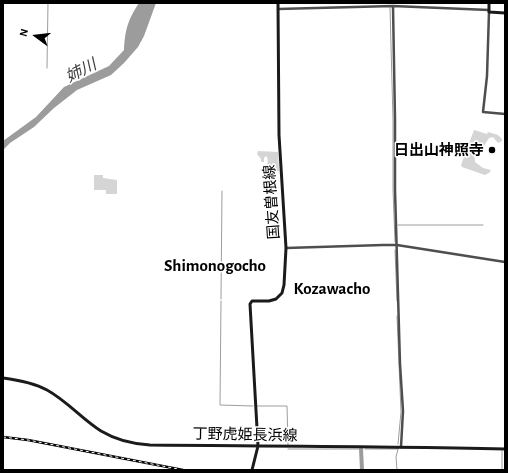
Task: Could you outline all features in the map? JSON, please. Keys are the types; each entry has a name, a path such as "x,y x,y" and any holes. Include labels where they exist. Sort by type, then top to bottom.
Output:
{"main road":[{"name":"国友曽根線","path":"252,470 258,446 250,304 252,301 269,301 276,299 282,293 284,285 286,248 279,135 278,3"},
{"path":"489,3 489,11 505,12"},
{"name":"丁野虎姫長浜線","path":"3,378 25,382 47,390 101,431 117,439 130,443 150,445 505,449"}],"street":[{"path":"391,6 395,118 394,190 402,411 401,447"},
{"path":"278,9 391,6 489,11 487,76 483,112 505,114"},
{"path":"286,248 397,245 505,262"}],"shaded area":[{"path":"139,3 156,3 144,36 138,47 124,63 111,75 77,90 54,108 34,127 10,143 3,150 3,141 36,117 64,87 109,66 124,50 125,36 128,25"},
{"path":"474,130 487,134 488,132 498,135 502,139 502,141 498,143 493,137 489,138 482,149 477,153 475,151 478,143 476,140 474,142 473,147 475,162 483,168 491,170 485,175 462,167 461,165"},
{"path":"258,151 278,152 279,171 270,173 267,172 266,169 268,161 266,156 264,158 264,162 261,162 261,159 257,154"},
{"path":"94,175 103,175 103,178 117,180 117,194 106,194 106,190 94,190"}],"waterway":[{"path":"47,68 48,3"},
{"path":"390,8 395,242"},
{"path":"221,299 222,191"},
{"path":"398,225 483,225"},
{"path":"395,250 397,301"},
{"path":"221,301 220,405 253,406"},
{"path":"397,316 401,412 398,444"},
{"path":"257,406 287,406 288,445"},
{"path":"288,449 363,449"},
{"path":"361,449 362,470"},
{"path":"365,449 398,449"},
{"path":"397,470 396,457 398,449"},
{"path":"502,451 502,470"}],"railway":[{"path":"3,437 28,440 183,470"}],"place":[{"name":"日出山神照寺","path":"492,150"}],"district":[{"name":"Shimonogocho","path":"215,266"},
{"name":"Kozawacho","path":"332,289"}],"water label":[{"name":"姉川","path":"81,71"}]}
